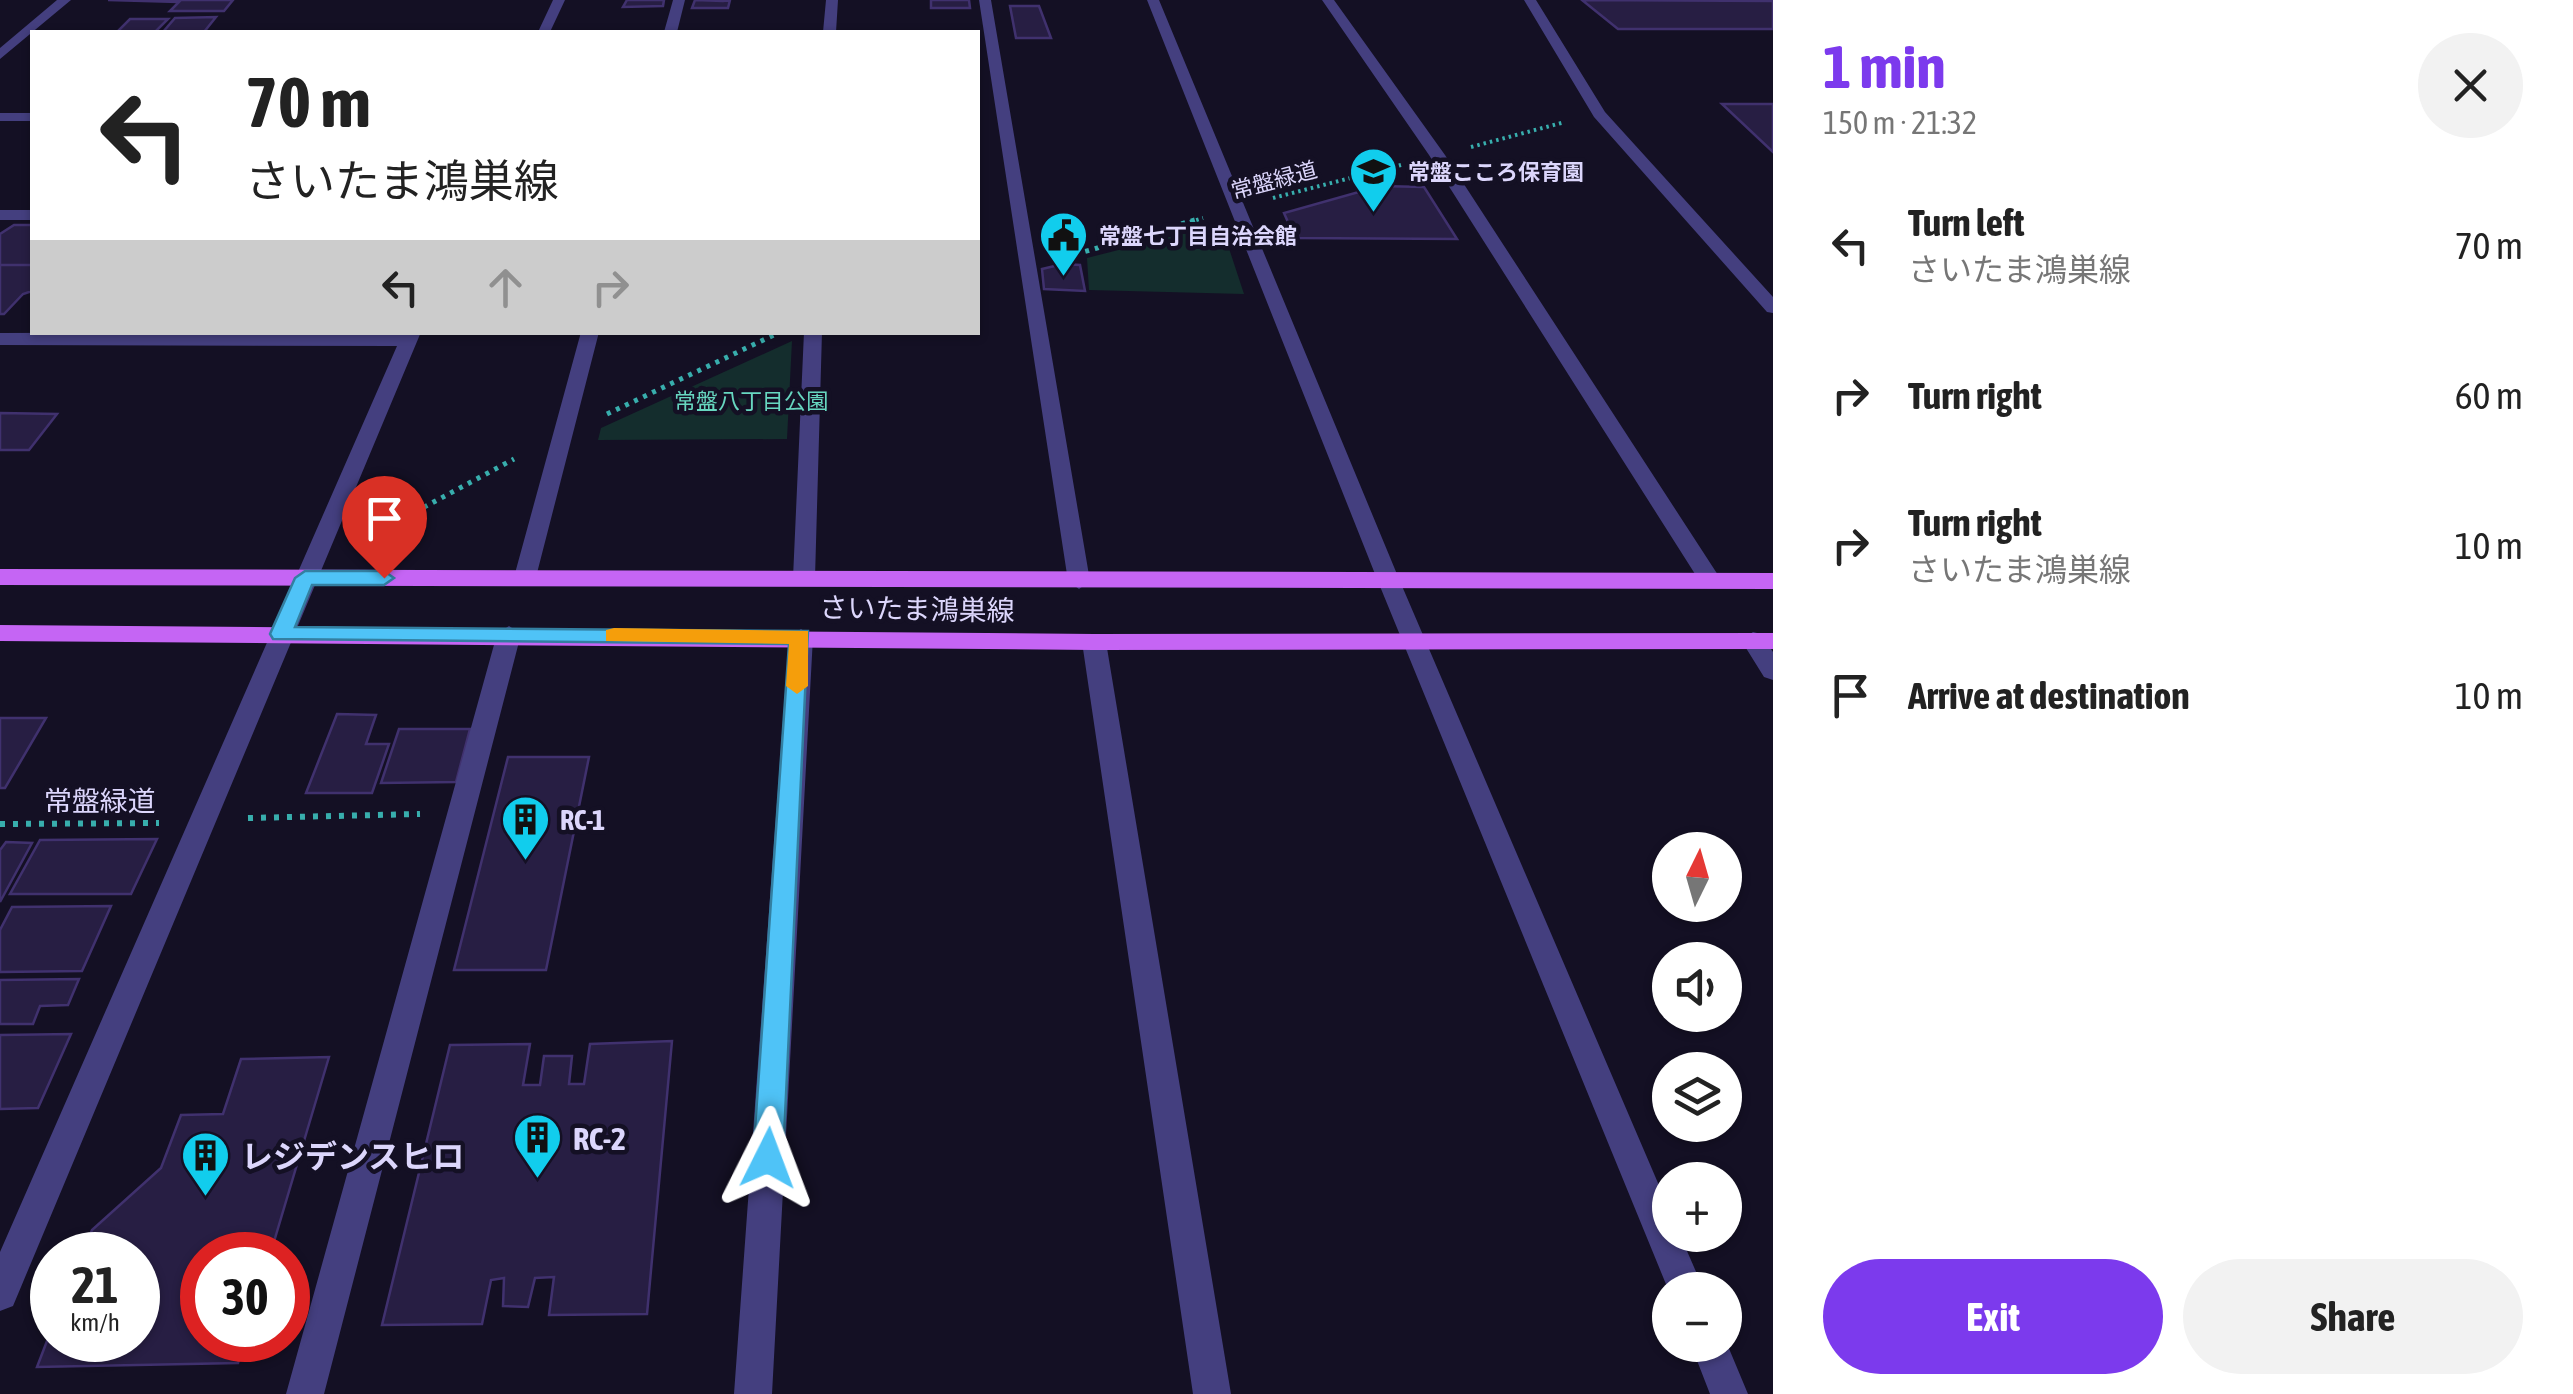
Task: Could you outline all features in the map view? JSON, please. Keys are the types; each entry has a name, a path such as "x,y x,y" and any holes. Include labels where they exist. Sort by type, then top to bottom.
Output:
{"main road":[{"name":"さいたま鴻巣線","path":"0,576 1773,582"},
{"name":"さいたま鴻巣線","path":"0,633 509,634 1094,642 1763,640"}],"street":[{"path":"35,30 65,0"},
{"path":"545,30 559,0"},
{"path":"670,30 678,0"},
{"path":"830,30 832,0"},
{"path":"985,0 1079,581"},
{"path":"1154,0 1388,579 1678,1272"},
{"path":"1328,0 1437,156 1710,580"},
{"path":"1530,0 1599,114 1773,308"},
{"path":"0,40 25,40"},
{"path":"0,55 25,40"},
{"path":"0,117 30,117"},
{"path":"0,215 30,215"},
{"path":"525,576 589,335"},
{"path":"804,578 813,335"},
{"path":"0,339 411,336 0,1293"},
{"path":"304,1394 509,634"},
{"path":"753,1394 800,637"},
{"path":"1763,640 1773,671"},
{"path":"1094,642 1212,1394"},
{"path":"1716,1362 1729,1394"}],"path":[{"name":"常盤緑道","path":"1028,268 1236,208 1599,114"},
{"path":"232,818 461,812"},
{"name":"常盤緑道","path":"0,824 200,823"}],"green space":[{"path":"1221,224 1244,294 1089,290 1087,258"},
{"name":"常盤八丁目公園","path":"792,341 787,439 598,440 601,428"}],"building":[{"path":"108,0 233,0 224,11 170,11 179,2"},
{"path":"627,0 664,0 663,6 623,7"},
{"path":"695,0 730,0 728,8 692,8"},
{"path":"931,0 969,0 970,8 931,8"},
{"path":"1582,0 1773,1 1773,29 1618,29"},
{"path":"1010,6 1039,6 1051,38 1016,38"},
{"path":"216,17 206,30 165,30 175,18"},
{"path":"130,19 168,19 157,30 119,30"},
{"path":"1722,104 1773,104 1773,152"},
{"path":"1380,186 1424,187 1457,239 1295,238 1284,213"},
{"path":"14,225 30,225 30,265 0,265 0,234"},
{"path":"0,265 30,265 30,292 0,314"},
{"path":"1080,265 1085,291 1044,289 1042,269"},
{"path":"0,413 57,414 29,450 0,450"},
{"path":"337,714 376,715 366,744 389,744 372,793 306,793"},
{"path":"0,718 46,718 5,788 0,788"},
{"path":"399,729 470,729 456,782 381,783"},
{"name":"RC-1","path":"508,757 589,757 546,970 454,970"},
{"path":"157,839 131,894 10,894 40,840"},
{"path":"6,842 32,843 0,902 0,850"},
{"path":"111,906 82,971 0,972 0,930 12,907"},
{"path":"79,979 68,1005 40,1006 33,1024 0,1024 0,980"},
{"path":"71,1034 38,1108 0,1109 0,1035"},
{"name":"RC-2","path":"672,1041 647,1314 549,1315 554,1277 535,1278 528,1307 503,1306 504,1278 491,1280 482,1324 382,1325 450,1045 530,1044 523,1085 540,1085 544,1056 572,1056 569,1084 584,1084 590,1044"},
{"name":"レジデンスヒロ","path":"329,1057 277,1232 180,1232 180,1362 238,1363 37,1367 39,1362 160,1362 160,1232 91,1232 161,1168 181,1115 223,1114 241,1059"}],"slow traffic":[{"path":"614,635 800,637 797,686"}],"place":[{"name":"常盤こころ保育園","path":"1373,214"},
{"name":"常盤七丁目自治会館","path":"1064,278"},
{"name":"RC-1","path":"525,862"},
{"name":"RC-2","path":"538,1180"},
{"name":"レジデンスヒロ","path":"206,1198"}],"route":[{"path":"384,578 305,578 280,634 800,637 768,1158"}]}
